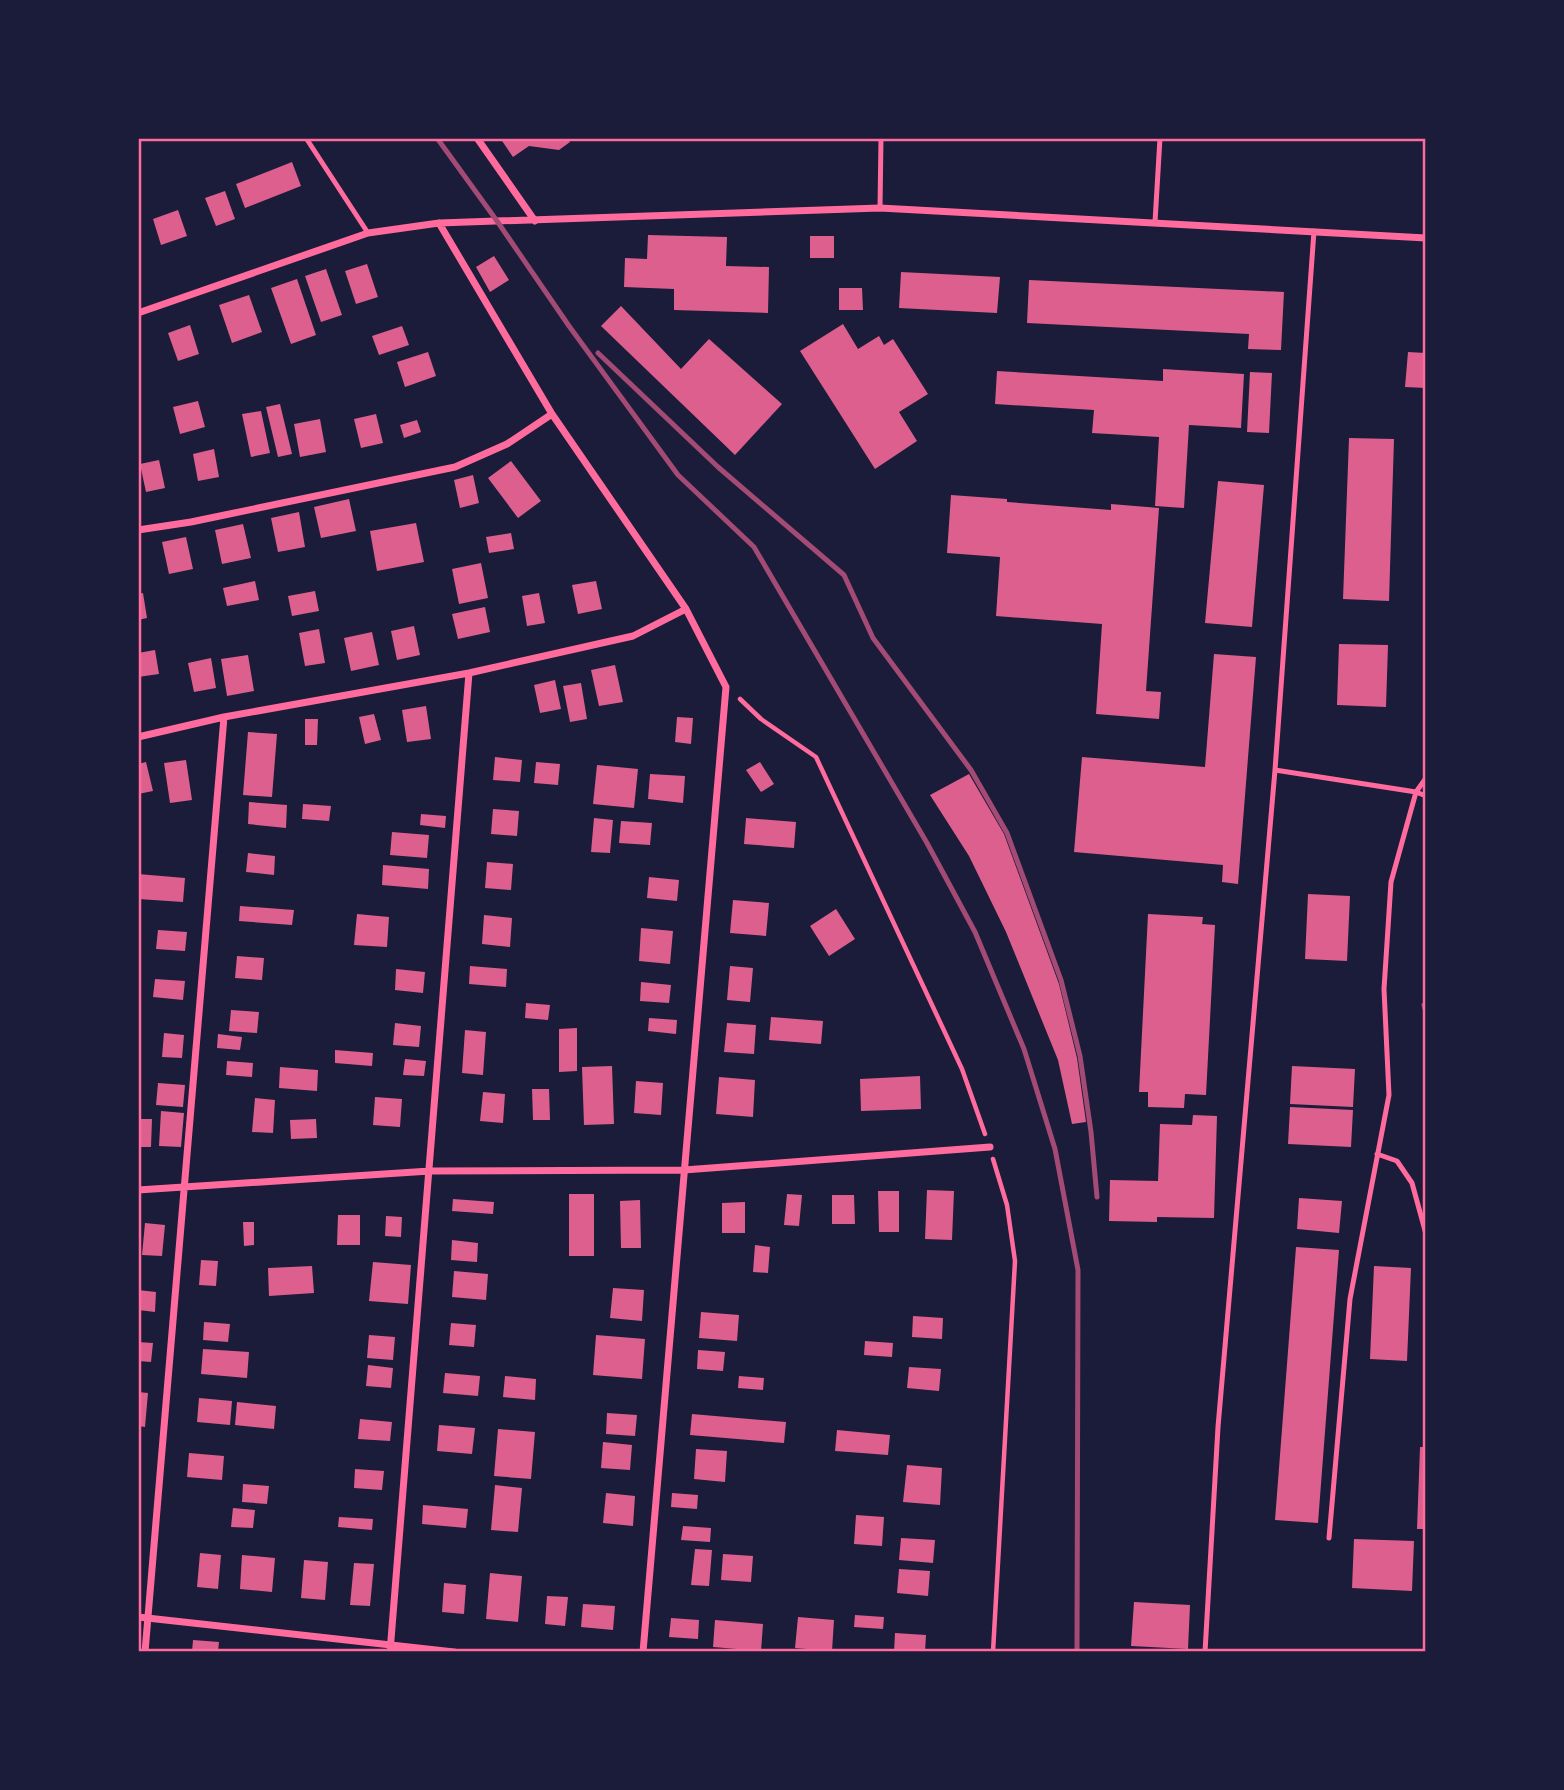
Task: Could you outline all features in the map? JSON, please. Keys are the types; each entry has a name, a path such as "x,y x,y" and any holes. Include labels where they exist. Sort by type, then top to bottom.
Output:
{"street":[{"path":"477,138 535,221"},
{"path":"138,313 368,233 439,223 880,208 1426,238"},
{"path":"439,223 552,414 686,609 726,687 643,1652"},
{"path":"138,530 191,522 455,467 507,444 552,414"},
{"path":"138,737 224,717 469,673 633,636 686,609"},
{"path":"390,1648 469,673"},
{"path":"145,1652 224,717"},
{"path":"138,1190 430,1171 684,1171 990,1147"},
{"path":"138,1618 390,1648 454,1652"}],"lane":[{"path":"306,138 368,233"},
{"path":"880,208 881,138"},
{"path":"1155,222 1160,138"},
{"path":"1205,1652 1218,1427 1275,770 1314,231"},
{"path":"1275,770 1416,792 1426,796"},
{"path":"1329,1538 1350,1299 1389,1095 1384,989 1391,882 1416,792 1426,778"},
{"path":"1377,1154 1397,1161 1412,1183 1426,1234"}],"building":[{"path":"500,138 567,138 570,142 559,150 529,146 513,157"},
{"path":"292,162 301,186 245,208 236,184"},
{"path":"225,191 235,219 216,226 205,198"},
{"path":"178,210 187,236 161,245 153,219"},
{"path":"648,235 727,237 726,266 769,267 768,313 674,310 674,289 624,287 625,258 647,259"},
{"path":"810,236 834,236 834,258 810,258"},
{"path":"494,256 509,280 490,292 476,267"},
{"path":"367,264 378,297 356,304 345,271"},
{"path":"326,269 342,315 321,322 305,276"},
{"path":"901,272 1000,277 997,313 899,308"},
{"path":"297,279 316,335 291,344 271,288"},
{"path":"1029,280 1284,292 1281,350 1248,349 1249,334 1027,323"},
{"path":"839,288 862,288 863,310 839,310"},
{"path":"249,295 262,332 232,343 219,305"},
{"path":"621,306 681,369 709,339 782,404 735,455 601,326"},
{"path":"843,324 858,349 879,336 884,345 893,339 928,394 899,412 917,441 875,469 800,351"},
{"path":"190,325 199,354 178,361 168,333"},
{"path":"402,326 409,345 379,355 372,336"},
{"path":"428,352 436,376 405,387 397,362"},
{"path":"1408,352 1426,353 1426,388 1405,387"},
{"path":"1163,369 1244,374 1241,428 1189,425 1184,508 1155,506 1159,437 1092,433 1094,410 995,404 997,371 1163,381"},
{"path":"1250,372 1272,373 1269,433 1247,432"},
{"path":"198,401 205,427 180,434 173,407"},
{"path":"280,404 292,454 278,457 266,407"},
{"path":"261,411 270,453 251,457 242,414"},
{"path":"376,414 383,443 361,448 354,419"},
{"path":"320,419 326,452 300,457 294,424"},
{"path":"417,420 421,432 404,438 400,425"},
{"path":"1349,438 1394,439 1389,601 1343,599"},
{"path":"214,449 219,477 198,481 193,454"},
{"path":"159,460 165,488 146,492 140,464"},
{"path":"511,461 541,501 518,518 488,478"},
{"path":"473,475 479,503 460,508 454,480"},
{"path":"1218,481 1264,485 1252,627 1205,623"},
{"path":"951,495 1111,510 1111,504 1159,508 1146,691 1161,692 1159,719 1096,714 1102,624 996,616 1000,557 947,553"},
{"path":"349,499 356,531 321,538 314,507"},
{"path":"299,512 305,547 278,552 271,518"},
{"path":"416,523 424,562 377,571 370,531"},
{"path":"243,524 251,558 222,564 215,530"},
{"path":"511,533 514,549 489,553 486,537"},
{"path":"186,537 193,569 169,574 162,542"},
{"path":"481,563 488,598 459,604 452,569"},
{"path":"255,581 259,600 227,606 223,588"},
{"path":"596,581 602,609 578,614 572,585"},
{"path":"315,591 319,611 292,616 288,596"},
{"path":"143,593 147,618 138,620 138,594"},
{"path":"539,593 545,623 527,626 522,596"},
{"path":"485,607 490,632 458,639 452,614"},
{"path":"414,626 420,655 397,660 391,631"},
{"path":"319,629 325,663 305,666 299,633"},
{"path":"372,632 379,665 351,671 344,638"},
{"path":"1339,644 1388,645 1386,707 1337,705"},
{"path":"155,650 159,674 138,677 138,653"},
{"path":"1214,654 1256,657 1238,884 1222,882 1223,865 1074,852 1082,757 1205,767"},
{"path":"248,655 254,691 227,696 221,659"},
{"path":"211,658 216,688 194,692 188,663"},
{"path":"615,665 623,702 599,706 591,670"},
{"path":"555,680 561,709 540,713 534,685"},
{"path":"581,683 587,719 570,722 563,686"},
{"path":"426,706 431,739 407,742 402,710"},
{"path":"374,714 381,740 365,744 359,717"},
{"path":"677,717 693,718 691,744 675,742"},
{"path":"305,719 318,719 317,745 305,745"},
{"path":"248,732 277,734 272,797 243,795"},
{"path":"495,757 522,760 520,782 493,780"},
{"path":"186,760 192,800 170,803 164,763"},
{"path":"146,762 153,791 138,794 138,764"},
{"path":"536,762 560,764 558,785 534,783"},
{"path":"760,762 774,784 761,792 746,770"},
{"path":"597,765 638,769 634,808 593,804"},
{"path":"650,774 685,776 683,803 648,799"},
{"path":"969,774 1004,834 1059,984 1077,1058 1086,1122 1072,1124 1058,1060 1006,932 969,856 930,795"},
{"path":"249,802 287,805 286,828 248,824"},
{"path":"303,804 331,806 329,821 302,819"},
{"path":"493,809 519,811 517,836 491,834"},
{"path":"421,814 446,816 445,828 420,825"},
{"path":"594,818 613,820 610,853 591,852"},
{"path":"746,818 796,822 794,848 744,844"},
{"path":"621,821 652,823 650,845 619,843"},
{"path":"392,832 429,835 427,858 390,855"},
{"path":"248,853 275,856 274,875 246,872"},
{"path":"487,862 513,864 511,890 485,888"},
{"path":"383,865 429,869 428,889 382,885"},
{"path":"138,874 185,878 183,902 138,899"},
{"path":"649,877 679,880 677,901 647,898"},
{"path":"1308,894 1350,896 1347,961 1305,959"},
{"path":"733,900 769,903 766,936 730,933"},
{"path":"240,906 294,910 292,925 239,921"},
{"path":"836,909 855,939 829,956 810,926"},
{"path":"357,914 389,917 387,947 354,945"},
{"path":"1148,914 1203,917 1202,924 1215,925 1206,1095 1185,1094 1184,1108 1148,1107 1148,1092 1139,1092"},
{"path":"484,915 512,918 510,947 482,944"},
{"path":"641,928 673,931 670,964 639,961"},
{"path":"158,930 187,932 185,951 156,949"},
{"path":"237,956 264,958 262,980 235,978"},
{"path":"470,966 507,969 506,987 469,984"},
{"path":"730,966 753,968 750,1002 727,1000"},
{"path":"396,969 425,972 423,993 395,990"},
{"path":"155,979 185,981 183,1000 153,997"},
{"path":"641,982 671,985 669,1003 640,1001"},
{"path":"526,1003 550,1005 548,1020 525,1018"},
{"path":"231,1010 259,1012 257,1033 229,1031"},
{"path":"771,1017 823,1021 821,1044 769,1040"},
{"path":"649,1018 677,1020 676,1034 648,1031"},
{"path":"395,1023 421,1026 419,1047 393,1045"},
{"path":"727,1023 756,1025 754,1054 724,1052"},
{"path":"577,1028 577,1071 559,1072 559,1029"},
{"path":"465,1030 486,1032 483,1075 462,1073"},
{"path":"164,1033 184,1035 182,1058 162,1057"},
{"path":"218,1034 242,1037 240,1050 217,1048"},
{"path":"335,1050 373,1053 372,1066 335,1063"},
{"path":"405,1059 426,1061 424,1076 403,1075"},
{"path":"227,1061 253,1063 252,1077 226,1075"},
{"path":"612,1066 614,1124 584,1125 582,1067"},
{"path":"1292,1066 1355,1069 1353,1107 1290,1104"},
{"path":"280,1067 318,1070 317,1091 279,1088"},
{"path":"920,1076 921,1109 861,1111 860,1079"},
{"path":"719,1077 755,1080 753,1117 716,1114"},
{"path":"636,1081 663,1083 661,1115 634,1113"},
{"path":"158,1083 185,1085 183,1107 156,1105"},
{"path":"532,1089 549,1089 550,1120 533,1120"},
{"path":"483,1092 505,1094 503,1123 480,1121"},
{"path":"375,1097 402,1099 400,1127 373,1125"},
{"path":"255,1098 275,1100 273,1133 252,1132"},
{"path":"1290,1107 1353,1110 1351,1147 1288,1144"},
{"path":"161,1111 184,1113 181,1147 159,1146"},
{"path":"1193,1115 1217,1116 1214,1218 1157,1217 1157,1222 1109,1221 1110,1180 1158,1181 1160,1124 1192,1125"},
{"path":"138,1119 152,1119 151,1147 138,1147"},
{"path":"316,1119 317,1138 291,1139 290,1120"},
{"path":"927,1190 954,1191 952,1240 925,1239"},
{"path":"878,1191 899,1191 899,1232 879,1232"},
{"path":"569,1194 594,1194 594,1256 569,1256"},
{"path":"787,1194 802,1195 799,1226 784,1225"},
{"path":"832,1195 854,1195 855,1224 832,1224"},
{"path":"1299,1198 1342,1201 1339,1233 1297,1229"},
{"path":"453,1199 494,1202 493,1214 452,1211"},
{"path":"640,1200 641,1248 621,1248 620,1201"},
{"path":"745,1202 745,1233 722,1233 722,1203"},
{"path":"338,1215 360,1215 360,1245 337,1245"},
{"path":"386,1216 402,1217 401,1237 385,1236"},
{"path":"243,1222 254,1222 254,1245 244,1246"},
{"path":"145,1223 165,1225 162,1256 142,1255"},
{"path":"452,1240 478,1243 477,1262 451,1260"},
{"path":"755,1245 770,1247 768,1273 753,1272"},
{"path":"1296,1247 1339,1250 1318,1523 1275,1520"},
{"path":"201,1260 218,1261 216,1286 199,1285"},
{"path":"373,1262 411,1265 408,1304 369,1301"},
{"path":"312,1266 314,1293 269,1296 268,1268"},
{"path":"1374,1266 1411,1268 1407,1361 1370,1359"},
{"path":"454,1271 488,1274 486,1300 452,1297"},
{"path":"613,1288 644,1290 642,1321 610,1318"},
{"path":"138,1290 156,1292 155,1312 138,1310"},
{"path":"701,1312 739,1315 737,1341 699,1338"},
{"path":"913,1316 943,1318 942,1339 912,1337"},
{"path":"204,1322 230,1324 228,1342 203,1340"},
{"path":"451,1323 476,1325 474,1347 449,1345"},
{"path":"369,1335 395,1337 393,1360 367,1358"},
{"path":"596,1335 645,1339 642,1379 593,1375"},
{"path":"865,1341 893,1343 892,1357 864,1355"},
{"path":"138,1342 153,1343 151,1362 138,1361"},
{"path":"203,1349 249,1352 247,1378 201,1374"},
{"path":"698,1350 725,1352 723,1371 697,1369"},
{"path":"368,1365 393,1368 391,1388 366,1386"},
{"path":"909,1367 941,1369 939,1391 907,1388"},
{"path":"445,1373 480,1376 478,1396 443,1393"},
{"path":"505,1376 536,1379 535,1400 503,1397"},
{"path":"739,1376 764,1378 763,1390 738,1388"},
{"path":"138,1392 148,1393 145,1427 138,1426"},
{"path":"199,1398 232,1401 230,1425 197,1422"},
{"path":"237,1402 276,1406 274,1429 235,1425"},
{"path":"607,1413 637,1415 635,1436 606,1434"},
{"path":"692,1414 786,1422 784,1443 690,1435"},
{"path":"360,1419 392,1422 390,1441 358,1439"},
{"path":"439,1425 475,1428 472,1454 437,1451"},
{"path":"498,1429 535,1432 531,1479 494,1476"},
{"path":"837,1430 890,1435 888,1455 835,1451"},
{"path":"603,1442 632,1445 630,1470 601,1468"},
{"path":"1420,1447 1426,1447 1426,1529 1417,1529"},
{"path":"696,1449 727,1451 725,1482 694,1479"},
{"path":"189,1453 224,1456 222,1480 187,1477"},
{"path":"907,1465 942,1468 940,1505 903,1502"},
{"path":"355,1469 384,1471 382,1490 354,1488"},
{"path":"243,1484 269,1486 267,1504 242,1502"},
{"path":"495,1485 522,1488 518,1532 491,1530"},
{"path":"606,1493 635,1496 633,1526 603,1523"},
{"path":"672,1493 698,1495 697,1509 671,1507"},
{"path":"423,1505 468,1509 466,1528 422,1524"},
{"path":"233,1508 255,1510 253,1528 231,1527"},
{"path":"856,1515 884,1517 882,1546 854,1544"},
{"path":"339,1517 373,1519 372,1530 338,1527"},
{"path":"683,1526 711,1528 710,1542 681,1540"},
{"path":"901,1538 935,1540 933,1563 899,1560"},
{"path":"1354,1539 1414,1541 1412,1591 1352,1588"},
{"path":"695,1549 712,1550 709,1586 691,1585"},
{"path":"200,1553 221,1555 218,1589 197,1587"},
{"path":"723,1554 753,1556 751,1582 721,1580"},
{"path":"242,1555 275,1558 272,1592 240,1589"},
{"path":"304,1560 328,1562 325,1600 301,1598"},
{"path":"354,1563 374,1564 370,1606 350,1605"},
{"path":"899,1569 930,1571 928,1596 897,1593"},
{"path":"490,1573 522,1576 518,1622 486,1619"},
{"path":"444,1583 466,1585 464,1614 442,1612"},
{"path":"547,1596 568,1597 565,1626 545,1624"},
{"path":"1134,1602 1190,1605 1188,1649 1131,1646"},
{"path":"583,1604 615,1606 613,1630 581,1627"},
{"path":"855,1615 884,1617 883,1629 854,1627"},
{"path":"798,1617 834,1620 832,1651 795,1648"},
{"path":"671,1618 699,1620 698,1639 669,1637"},
{"path":"715,1620 763,1624 761,1651 713,1647"},
{"path":"895,1633 926,1635 925,1652 894,1652"},
{"path":"193,1640 219,1642 218,1652 192,1652"}],"railway":[{"path":"437,138 678,475 754,547 927,843 975,932 1024,1049 1055,1149 1078,1270 1077,1652"},
{"path":"598,353 718,467 844,575 873,638 971,770 1007,833 1061,980 1080,1056 1097,1197"},
{"path":"1424,1005 1426,1012"}]}
